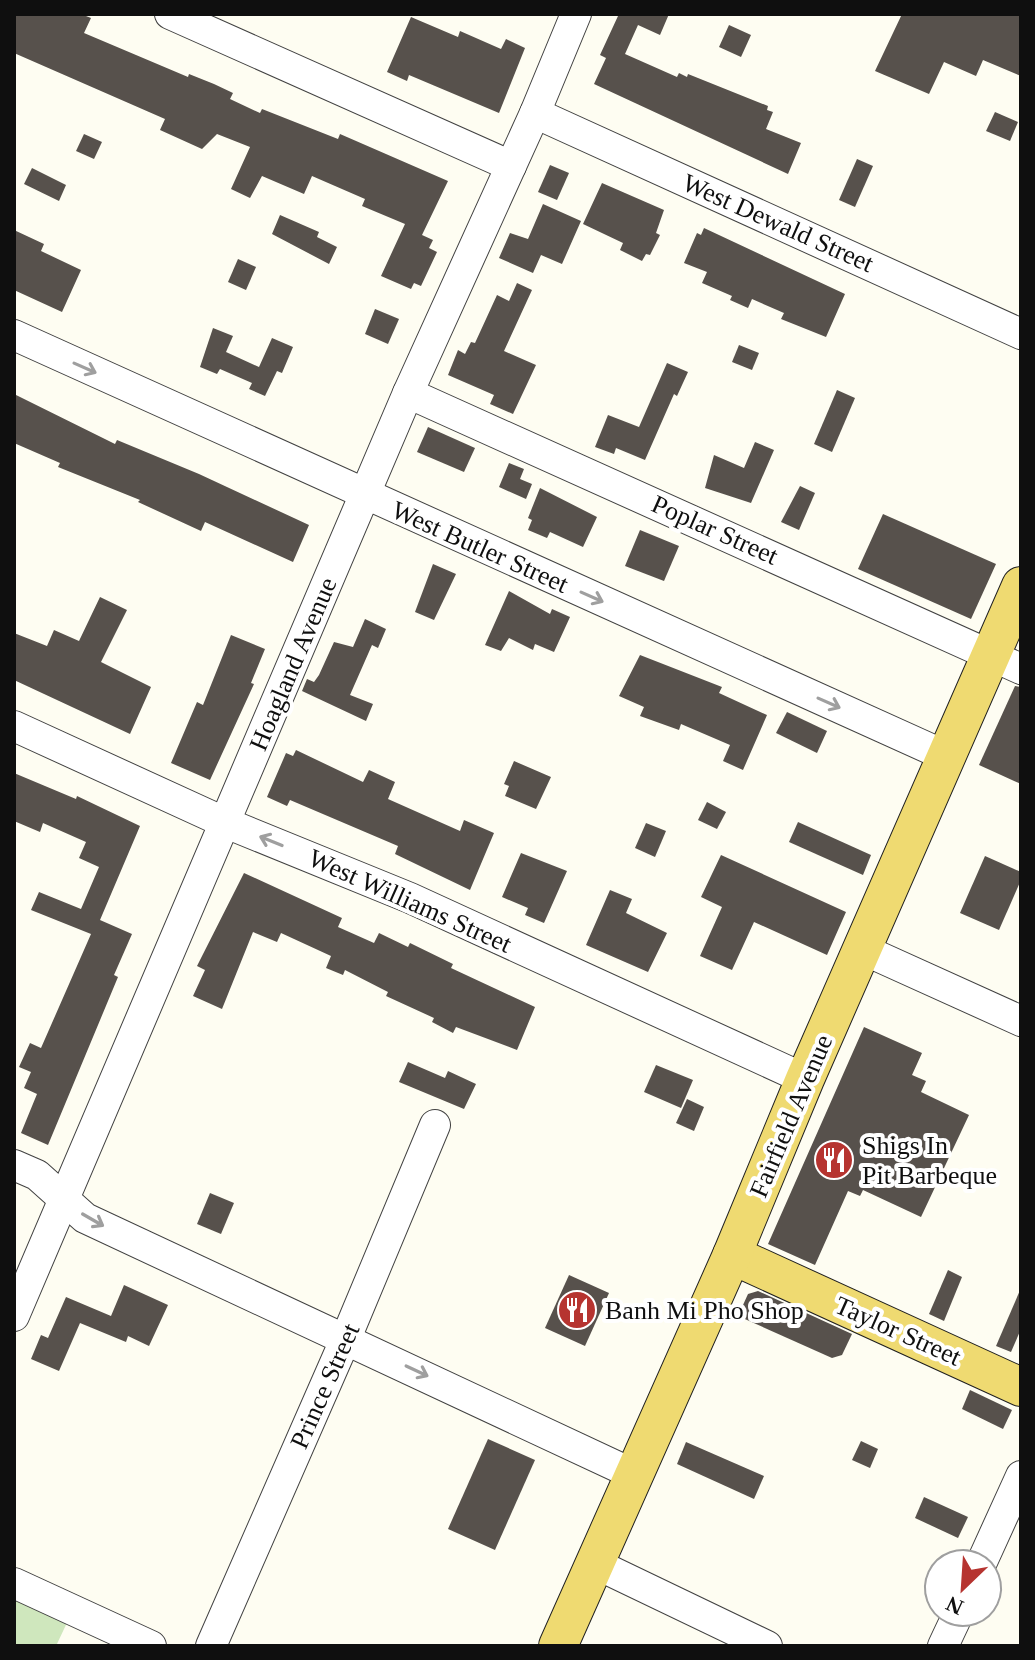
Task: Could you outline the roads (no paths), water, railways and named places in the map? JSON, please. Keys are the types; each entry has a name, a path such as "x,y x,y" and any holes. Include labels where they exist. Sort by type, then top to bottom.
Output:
{"main road":[{"name":"Fairfield Avenue","path":"558,1646 732,1255 946,756 1006,662 1021,586"},
{"name":"Taylor Street","path":"732,1255 1021,1387"}],"street":[{"path":"170,14 511,166"},
{"name":"Hoagland Avenue","path":"14,1316 408,393 535,113 576,14"},
{"name":"West Dewald Street","path":"535,113 1021,334"},
{"name":"West Butler Street","path":"14,335 946,756"},
{"name":"Poplar Street","path":"408,393 1006,662"},
{"name":"West Williams Street","path":"14,726 226,823 471,927 805,1079"},
{"path":"864,950 1021,1021"},
{"name":"Prince Street","path":"211,1646 435,1125"},
{"path":"14,1165 37,1175 85,1218 633,1474"},
{"path":"988,1548 1021,1476"},
{"path":"594,1563 767,1646"},
{"path":"14,1583 151,1646"}],"place":[{"name":"Shigs In Pit Barbeque","path":"834,1160"},
{"name":"Banh Mi Pho Shop","path":"577,1310"}]}
